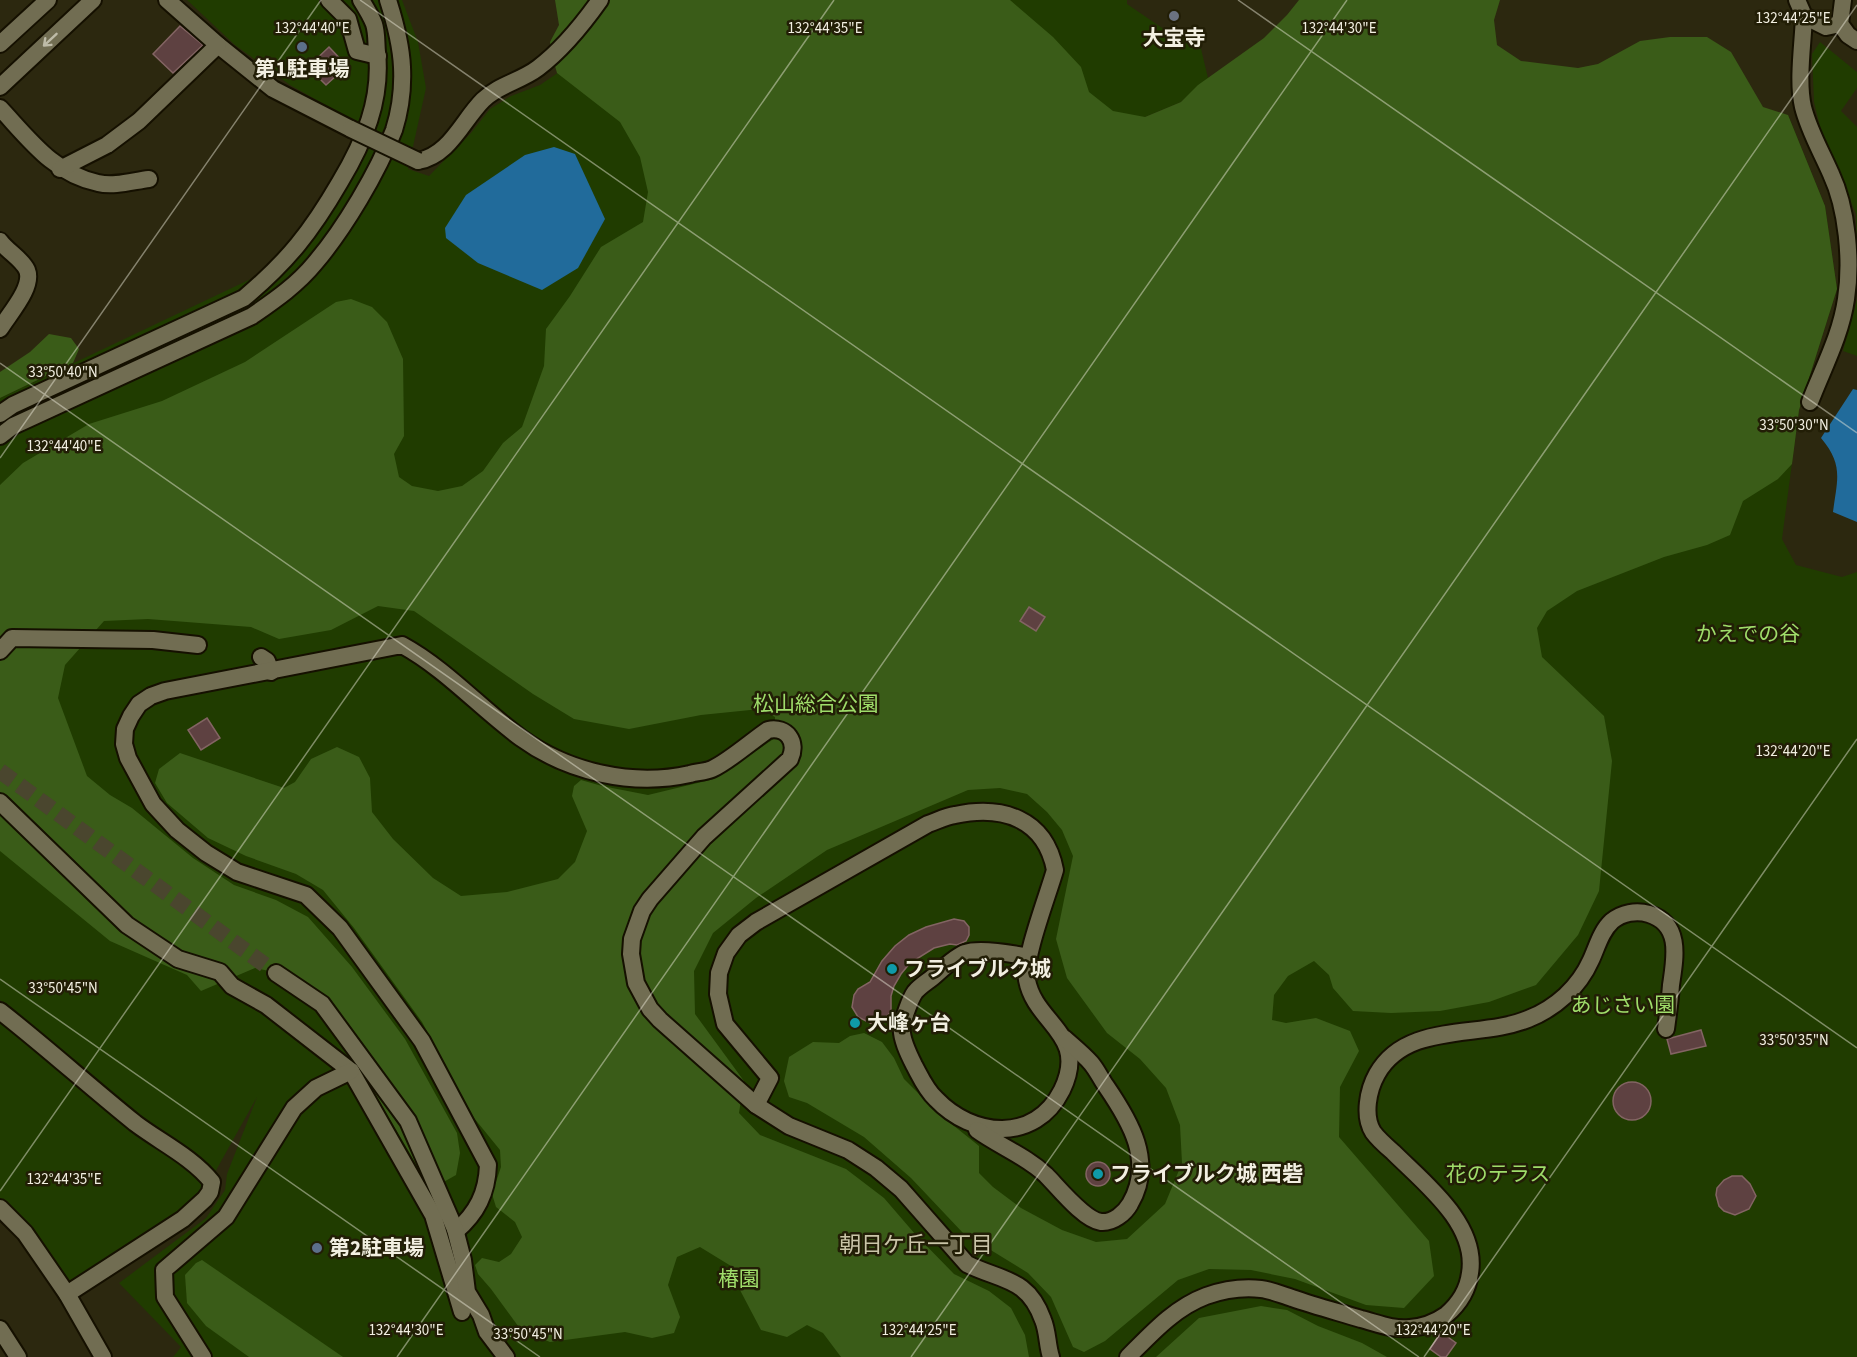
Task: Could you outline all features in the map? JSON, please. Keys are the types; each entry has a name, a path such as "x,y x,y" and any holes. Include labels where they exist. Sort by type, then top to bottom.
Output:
{"street":[{"path":"0,44 48,0"},
{"path":"0,87 93,0"},
{"path":"167,0 273,89 418,161 430,159 454,137 483,100 495,90 539,68 562,46 600,0"},
{"path":"329,0 348,19 357,51 378,56"},
{"path":"0,414 14,405 244,298 268,278 296,249 319,219 360,149 372,118 378,56 375,25 361,0"},
{"path":"0,435 13,426 252,316 285,293 314,265 339,232 379,162 394,129 402,67 398,30 388,0"},
{"path":"1797,0 1804,16 1800,78 1802,103 1808,127 1842,201 1848,242 1847,298 1843,315 1839,331 1810,402"},
{"path":"1843,0 1840,24 1848,35 1857,41"},
{"path":"1804,16 1826,27 1840,24"},
{"path":"60,169 107,145 140,121 218,45"},
{"path":"0,108 45,157 60,169 99,184 149,179"},
{"path":"0,241 26,269 29,279 27,288 0,329"},
{"path":"0,651 12,638 153,640 198,645"},
{"path":"455,1229 456,1231 466,1223 480,1202 485,1190 488,1165 422,1041 340,928 306,896 237,872 199,848 177,830 153,804 128,758 124,744 125,729 130,716 139,704 152,696 165,691 402,645 422,656 549,756 580,768 613,776 646,779 680,776 712,769 768,730 777,729 786,733 793,744 790,759 696,846 650,899 639,918 632,939 633,968 642,996 650,1009 677,1037 756,1105 789,1126 848,1150 876,1168 901,1190 968,1264 1004,1277 1025,1291 1040,1310 1052,1357"},
{"path":"261,657 267,661 271,672"},
{"path":"1,799 127,926 178,959 220,972 232,986 266,1005 351,1071 433,1215 462,1312"},
{"path":"756,1105 770,1078 725,1024 718,994 719,973 726,952 739,935 756,922 928,824 954,815 1004,813 1023,820 1038,833 1050,850 1054,870 1029,957 1027,980 1034,998 1064,1038 1093,1064 1120,1105 1133,1133 1141,1159 1138,1190 1127,1209 1110,1222 1098,1222 1077,1207 1044,1173 986,1137 935,1099 909,1055 901,1028 915,993 965,953 1002,952 1029,957"},
{"path":"1128,1357 1172,1314 1206,1296 1225,1291 1264,1289 1321,1308 1402,1329 1424,1326 1443,1316 1459,1301 1469,1281 1472,1259 1470,1248 1456,1219 1428,1187 1373,1133 1368,1120 1369,1096 1383,1065 1401,1049 1422,1039 1508,1026 1544,1012 1574,987 1586,972 1609,925 1619,917 1632,913 1645,913 1657,918 1667,927 1673,938 1676,952 1666,1029"},
{"path":"276,973 322,1004 408,1121 455,1229 463,1260 467,1292 481,1315 487,1332 506,1357"},
{"path":"0,1011 137,1124 199,1168 212,1182 210,1192 205,1199 189,1214 67,1294"},
{"path":"961,1119 984,1128 1007,1130 1024,1125 1040,1116 1056,1100 1066,1078 1068,1054 1064,1038"},
{"path":"203,1357 165,1297 164,1270 226,1217 294,1108 316,1088 351,1071"},
{"path":"0,1208 25,1233 67,1294 103,1357"},
{"path":"0,1329 18,1357"}],"green space":[{"name":"松山総合公園","path":"187,0 402,0 418,42 426,88 408,169 429,176 471,133 490,109 511,96 540,85 578,59 640,0 1127,0 1127,4 1168,32 1196,28 1208,78 1181,102 1145,117 1138,136 1788,115 1825,206 1837,289 1799,410 1782,539 1796,565 1842,577 1857,572 1857,1357 173,1357 181,1347 119,1283 206,1218 225,1190 227,1174 257,1097 214,1174 154,1132 71,1057 0,1000 0,398 259,275 315,213 361,125 290,85 235,45"},
{"name":"松山総合公園","path":"555,0 1010,0 1053,37 1081,67 1089,92 1113,111 1145,117 1181,102 1198,85 1264,38 1299,0 1500,0 1494,20 1497,45 1521,61 1578,68 1598,64 1640,41 1670,37 1707,37 1731,52 1763,107 1788,115 1825,206 1837,289 1799,410 1792,464 1778,479 1743,501 1730,535 1707,545 1664,557 1577,591 1547,611 1537,628 1542,657 1604,716 1612,761 1599,891 1578,935 1536,985 1489,1002 1440,1011 1391,1013 1353,1011 1333,988 1329,975 1314,961 1288,976 1274,995 1272,1020 1286,1023 1316,1018 1350,1031 1359,1051 1340,1087 1339,1137 1429,1241 1434,1276 1404,1308 1366,1305 1295,1279 1251,1270 1209,1269 1178,1280 1105,1341 1084,1352 1073,1347 1051,1297 1028,1273 963,1233 911,1178 864,1137 807,1103 789,1097 784,1081 789,1057 813,1042 839,1043 850,1036 864,1033 882,1042 894,1058 904,1079 938,1113 979,1146 979,1173 1021,1208 1062,1230 1096,1242 1127,1239 1165,1204 1182,1163 1180,1125 1166,1088 1140,1059 1107,1033 1067,978 1056,939 1073,856 1062,830 1027,794 1000,788 968,790 827,850 756,898 713,933 694,971 695,1014 744,1081 739,1113 760,1135 846,1169 884,1198 954,1274 989,1291 1011,1308 1025,1335 1029,1357 841,1357 823,1333 807,1325 787,1337 761,1330 741,1292 731,1266 700,1247 677,1257 668,1285 680,1317 674,1333 652,1338 625,1332 550,1342 521,1330 478,1274 475,1265 482,1258 499,1262 511,1254 522,1237 515,1222 496,1207 492,1194 501,1167 500,1150 474,1118 422,1022 354,928 323,890 296,874 246,856 208,838 167,803 155,783 159,769 180,753 284,788 295,782 311,759 337,747 359,757 370,778 372,812 393,839 433,878 461,896 507,892 558,879 575,862 587,831 572,796 574,786 581,780 648,795 714,779 775,738 775,717 760,709 701,715 629,729 574,719 533,694 414,611 378,606 331,630 279,639 251,627 148,619 104,621 65,665 58,698 87,776 110,795 132,808 193,858 234,885 276,900 308,917 352,967 405,1039 457,1133 460,1153 456,1175 440,1184 419,1169 348,1048 283,974 255,968 201,991 187,975 110,941 0,851 0,485 23,463 89,424 162,401 245,362 336,302 351,299 372,307 387,322 403,359 404,436 394,454 399,477 412,486 438,491 462,486 483,471 503,443 522,427 544,366 546,329 601,247 643,222 648,192 640,157 620,122 557,73 550,42 559,25"},
{"path":"1820,42 1857,72 1857,88 1841,111 1857,127 1857,250 1856,214 1821,131 1814,102 1812,54"},
{"path":"1857,299 1857,356 1843,351"},
{"path":"49,334 71,338 79,349 73,363 0,398 0,372 30,352"},
{"path":"0,1023 202,1177 204,1185 200,1192 178,1213 70,1287 26,1222 0,1201"},
{"path":"202,1260 343,1357 249,1357 206,1326 187,1303 185,1275"},
{"path":"1261,1306 1287,1310 1318,1326 1362,1343 1387,1357 1156,1357 1199,1318"}],"water":[{"path":"554,147 575,154 605,219 578,268 542,290 478,263 446,238 445,228 466,195 525,155"},
{"path":"1853,389 1857,390 1857,522 1833,512 1837,482 1836,465 1821,438"}],"building":[{"path":"180,26 203,45 173,73 153,54"},
{"path":"329,47 347,66 326,85 308,67"},
{"path":"1029,607 1045,617 1036,631 1020,621"},
{"path":"207,718 220,738 201,750 188,730"},
{"name":"フライブルク城","path":"954,919 964,921 969,927 966,941 957,945 950,944 934,948 910,963 894,986 891,996 891,1012 883,1020 872,1024 858,1017 852,1007 854,995 858,989 870,982 882,961 895,946 909,935 926,927"},
{"path":"1701,1030 1706,1046 1671,1054 1667,1039"},
{"path":"1632,1082 1645,1088 1651,1101 1645,1114 1632,1120 1619,1114 1613,1101 1619,1088"},
{"name":"フライブルク城 西砦","path":"1098,1162 1103,1163 1109,1169 1109,1179 1103,1185 1098,1186 1093,1185 1087,1179 1086,1174 1087,1169 1093,1163"},
{"path":"1732,1176 1742,1176 1750,1184 1756,1196 1749,1209 1735,1215 1724,1211 1719,1206 1716,1195 1717,1188 1724,1180"},
{"path":"1441,1332 1456,1343 1446,1357 1441,1357 1430,1349"}],"tunnel":[{"path":"0,771 276,973"}],"place":[{"name":"大宝寺","path":"1174,16"},
{"name":"第1駐車場","path":"302,47"},
{"name":"フライブルク城","path":"892,969"},
{"name":"大峰ヶ台","path":"855,1023"},
{"name":"フライブルク城 西砦","path":"1098,1174"},
{"name":"第2駐車場","path":"317,1248"}],"district":[{"name":"朝日ケ丘一丁目","path":"916,1244"}],"park label":[{"name":"かえでの谷","path":"1748,634"},
{"name":"あじさい園","path":"1623,1005"},
{"name":"花のテラス","path":"1498,1174"},
{"name":"椿園","path":"739,1279"}]}
